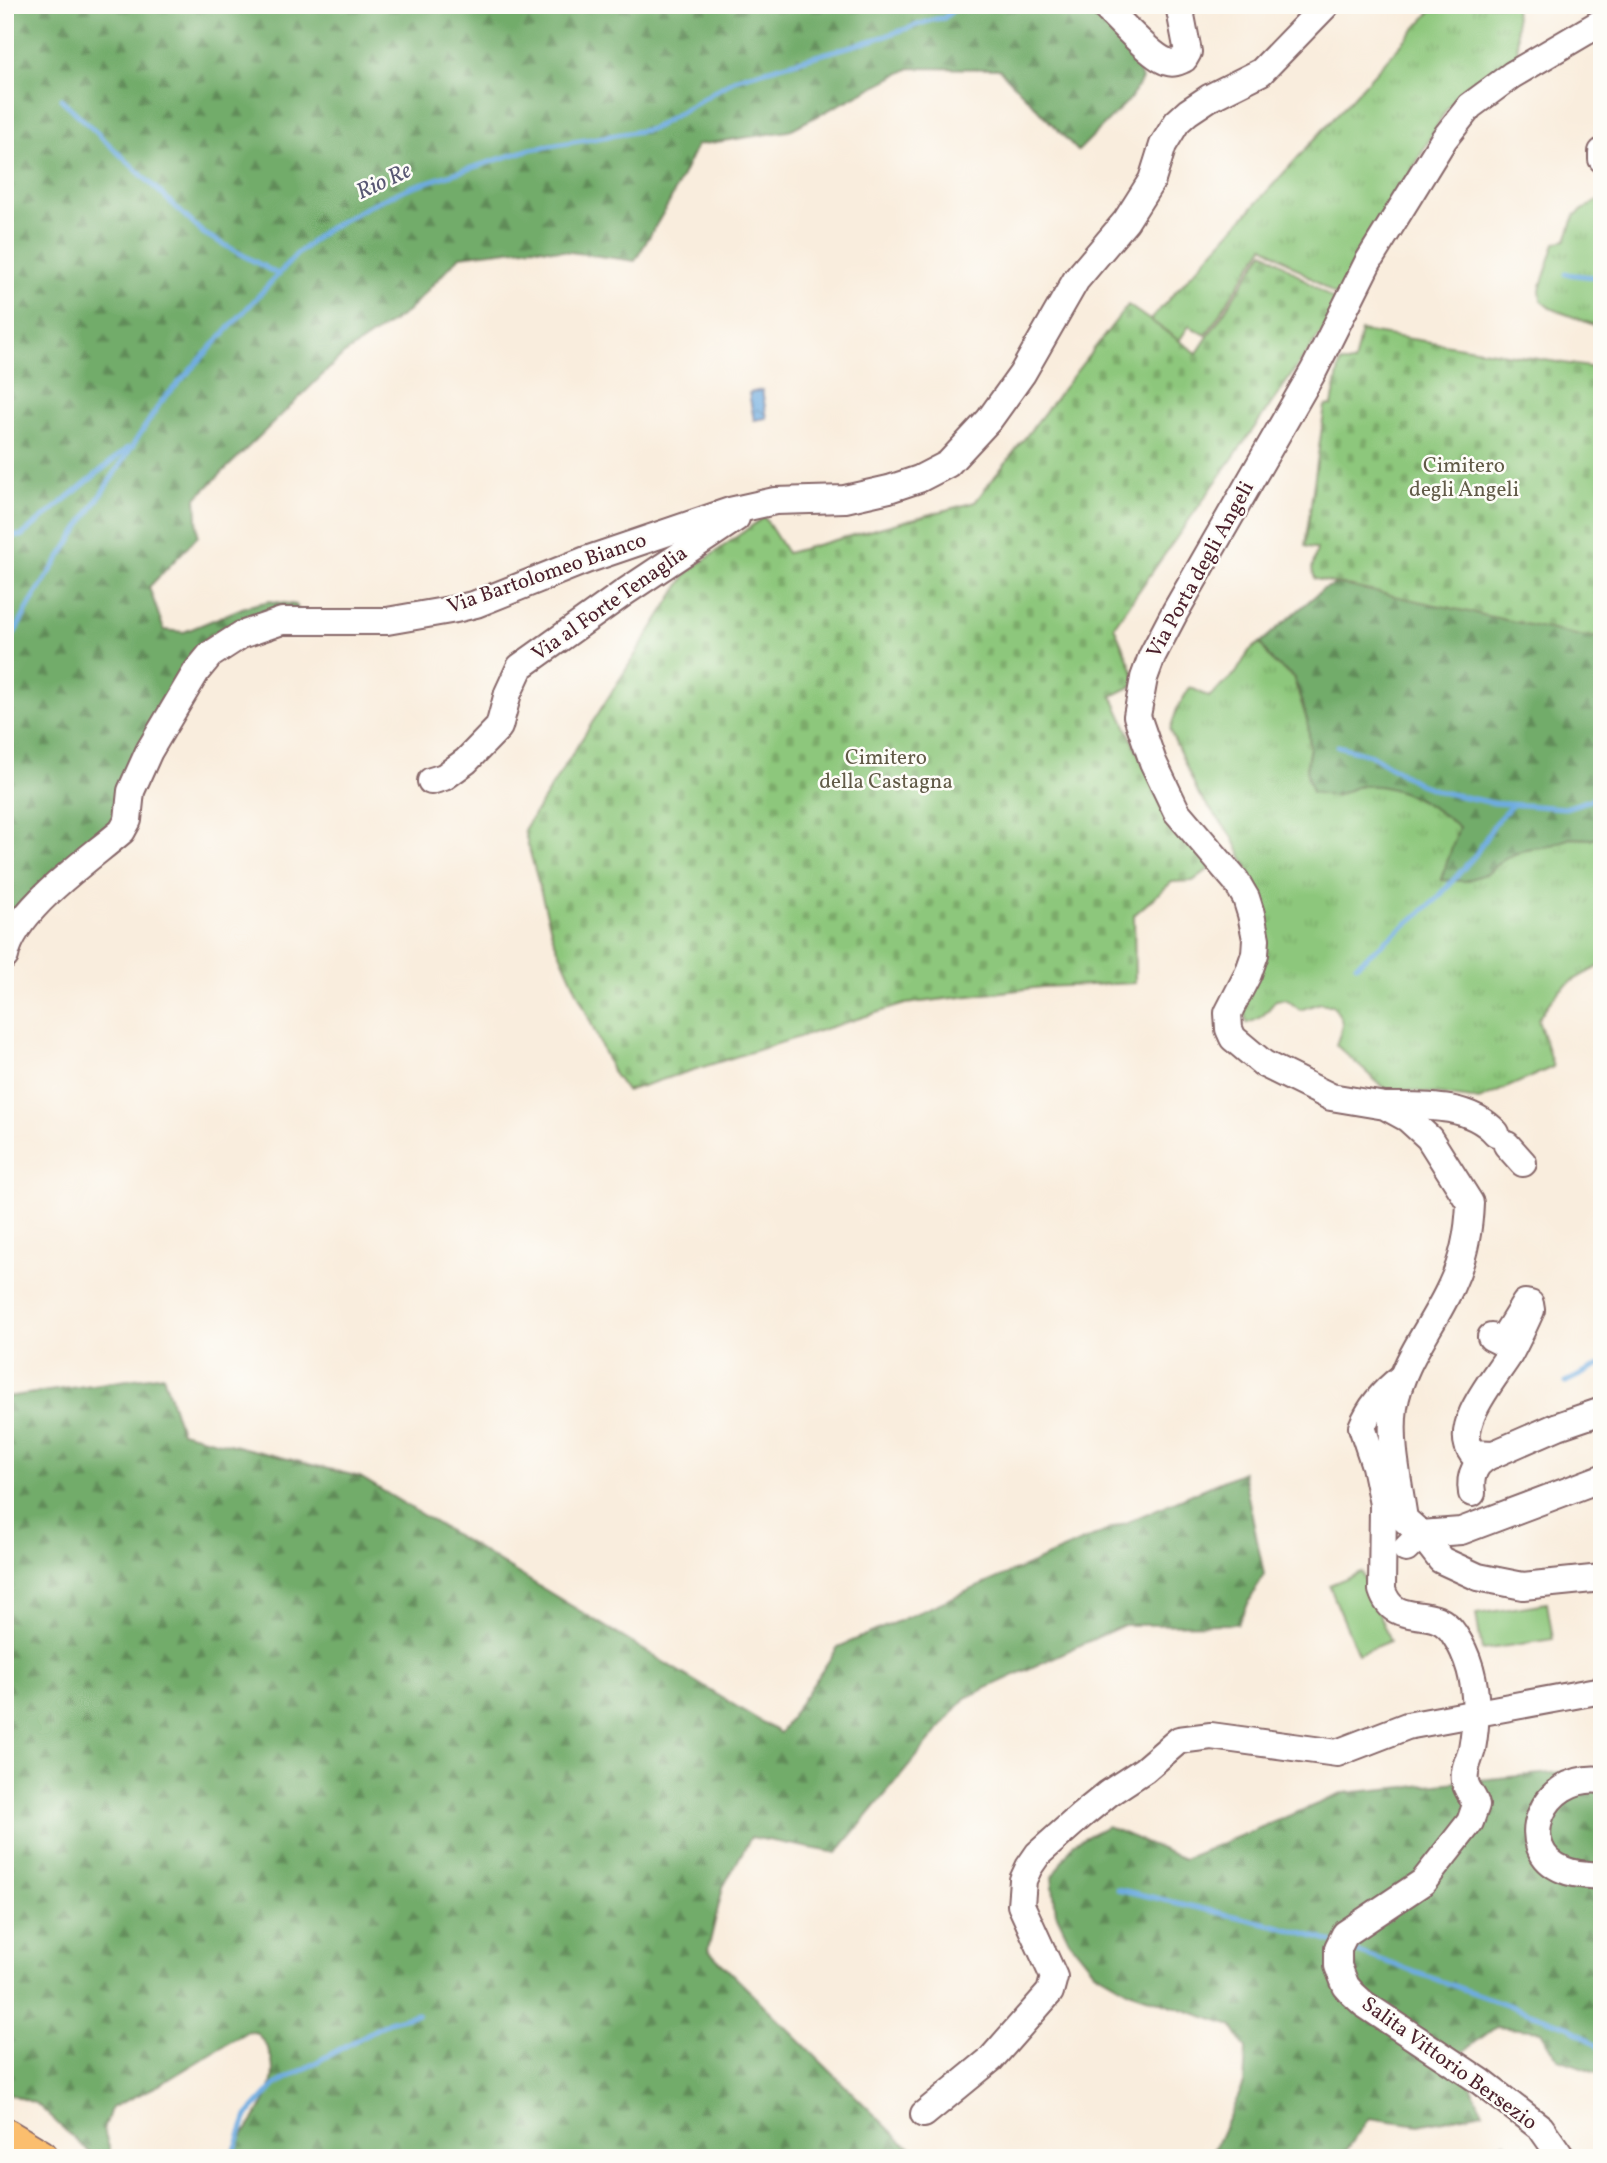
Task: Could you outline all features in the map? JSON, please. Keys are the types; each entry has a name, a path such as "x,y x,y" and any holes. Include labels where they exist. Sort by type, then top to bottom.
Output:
{"highway":[{"path":"5,2137 40,2158"}],"street":[{"path":"1103,5 1155,54 1173,63 1186,58 1188,52 1179,5"},
{"path":"691,507 760,490 766,503 845,499 890,489 931,474 955,457 989,420 1022,374 1076,280 1126,221 1152,180 1163,145 1177,122 1209,98 1262,72 1326,5"},
{"name":"Via Porta degli Angeli","path":"1509,1147 1490,1126 1465,1112 1331,1097 1264,1064 1233,1038 1227,1020 1231,1003 1248,974 1255,954 1254,926 1246,898 1236,881 1177,813 1137,716 1139,699 1152,656 1175,612 1314,370 1368,262 1444,139 1470,106 1501,83 1553,49 1602,22"},
{"path":"1602,152 1602,159"},
{"name":"Via al Forte Tenaglia","path":"431,781 444,777 466,761 499,727 508,693 520,667 625,592 766,503"},
{"name":"Via Bartolomeo Bianco","path":"5,956 13,932 40,901 122,831 128,820 131,791 149,751 196,672 210,655 224,644 252,630 282,621 387,621 476,604 586,560 705,519 766,503"},
{"name":"Via Porta degli Angeli","path":"1385,1105 1418,1126 1429,1138 1470,1203 1463,1253 1452,1285 1402,1377"},
{"path":"1492,1337 1501,1342 1525,1303 1530,1304 1531,1310 1510,1354 1484,1392 1466,1434 1472,1453 1494,1454"},
{"path":"1402,1377 1395,1407 1393,1437 1404,1519 1413,1541 1441,1560 1478,1577 1523,1586 1602,1578"},
{"name":"Salita Vittorio Bersezio","path":"1402,1377 1388,1388 1365,1419 1363,1434 1375,1466 1383,1504 1382,1590 1386,1602 1395,1612 1434,1617 1448,1626 1466,1659 1475,1690 1477,1714 1464,1779 1476,1805 1474,1816 1423,1882 1345,1934 1338,1948 1338,1966 1346,1986 1364,2004 1480,2081 1521,2112 1541,2128 1563,2158"},
{"path":"1472,1493 1469,1478 1485,1457 1558,1426 1602,1411"},
{"path":"1413,1541 1461,1531 1602,1478"},
{"path":"924,2114 991,2059 1054,1984 1052,1970 1021,1905 1023,1880 1029,1867 1038,1854 1083,1815 1179,1740 1211,1736 1337,1753 1408,1726 1602,1690"},
{"path":"1602,1780 1581,1779 1559,1789 1544,1808 1537,1830 1544,1853 1560,1869 1602,1876"}],"green space":[{"path":"5,5 1090,5 1134,58 1142,79 1130,99 1078,151 999,69 910,68 788,131 697,145 669,203 635,261 533,247 460,256 407,312 343,355 196,498 198,536 149,587 164,630 184,632 247,606 270,601 296,605 301,616 250,617 209,635 193,657 116,825 5,931"},
{"path":"1438,5 1515,5 1518,55 1467,86 1446,110 1340,298 1264,246 1206,335 1189,326 1087,478 1140,378 1172,335 1150,320"},
{"path":"1602,198 1602,328 1550,308 1541,301 1540,289 1555,243 1566,240 1575,215"},
{"name":"Cimitero della Castagna","path":"1264,251 1341,305 1114,626 1138,683 1112,696 1174,830 1213,866 1193,881 1172,882 1134,915 1135,983 1042,987 905,1004 626,1091 613,1073 553,937 524,830 688,572 764,517 787,553 975,502 1128,305 1197,353"},
{"name":"Cimitero degli Angeli","path":"1361,331 1602,369 1602,638 1581,636 1315,579 1312,569 1317,549 1305,546 1325,406 1332,405 1340,363 1354,363"},
{"path":"1339,583 1581,636 1602,638 1602,835 1593,839 1570,838 1549,846 1526,849 1505,858 1488,873 1466,881 1441,880 1459,827 1437,811 1400,791 1374,786 1360,786 1332,795 1312,792 1306,770 1310,747 1308,723 1294,677 1274,663 1260,643 1323,589"},
{"path":"1260,643 1274,663 1293,677 1308,723 1310,747 1306,770 1336,796 1357,787 1384,786 1425,802 1460,827 1441,879 1488,873 1505,858 1526,849 1549,846 1570,838 1593,839 1602,835 1602,965 1565,986 1538,1019 1553,1067 1479,1100 1399,1089 1386,1090 1336,1045 1342,1024 1333,1006 1320,1003 1300,1010 1286,999 1276,1000 1264,1015 1247,1023 1243,1007 1262,912 1255,884 1232,836 1199,795 1170,730 1177,709 1190,687 1209,697 1236,673 1249,651"},
{"path":"163,1375 181,1432 360,1477 780,1733 838,1647 1243,1472 1264,1574 1237,1624 1124,1625 965,1698 837,1853 751,1837 723,1887 708,1950 901,2141 925,2158 228,2158 260,2110 271,2085 273,2071 269,2050 257,2033 248,2031 159,2085 111,2108 104,2130 112,2158 95,2158 37,2104 5,2092 5,1397"},
{"path":"1361,1572 1390,1641 1358,1654 1329,1585"},
{"path":"1547,1603 1553,1639 1482,1650 1476,1614"},
{"path":"1602,1768 1602,2074 1558,2059 1541,2031 1496,2027 1457,2056 1483,2112 1419,2125 1369,2118 1341,2158 1210,2158 1244,2084 1246,2049 1232,2026 1129,1991 1094,1971 1069,1940 1056,1913 1052,1877 1074,1843 1107,1826 1184,1859 1344,1793"},
{"path":"1505,2141 1512,2158 1475,2158"}],"water":[{"path":"762,390 767,418 754,420 749,393"}],"waterway":[{"name":"Rio Re","path":"5,650 36,594 161,402 296,255 324,231 372,204 411,187 531,149 652,129 737,78 944,18 959,5"},
{"path":"61,99 203,233 279,275"},
{"path":"1566,274 1602,278"},
{"path":"5,534 21,536 128,448"},
{"path":"1338,746 1371,755 1419,784 1441,792 1493,803 1565,808 1590,800 1602,790"},
{"path":"1356,965 1436,900 1476,854 1495,823 1512,805"},
{"path":"1566,1382 1602,1364"},
{"path":"1117,1889 1281,1927 1332,1942"},
{"path":"1347,1948 1570,2027 1602,2049"},
{"path":"232,2158 247,2116 275,2085 389,2022 418,2014"}]}
